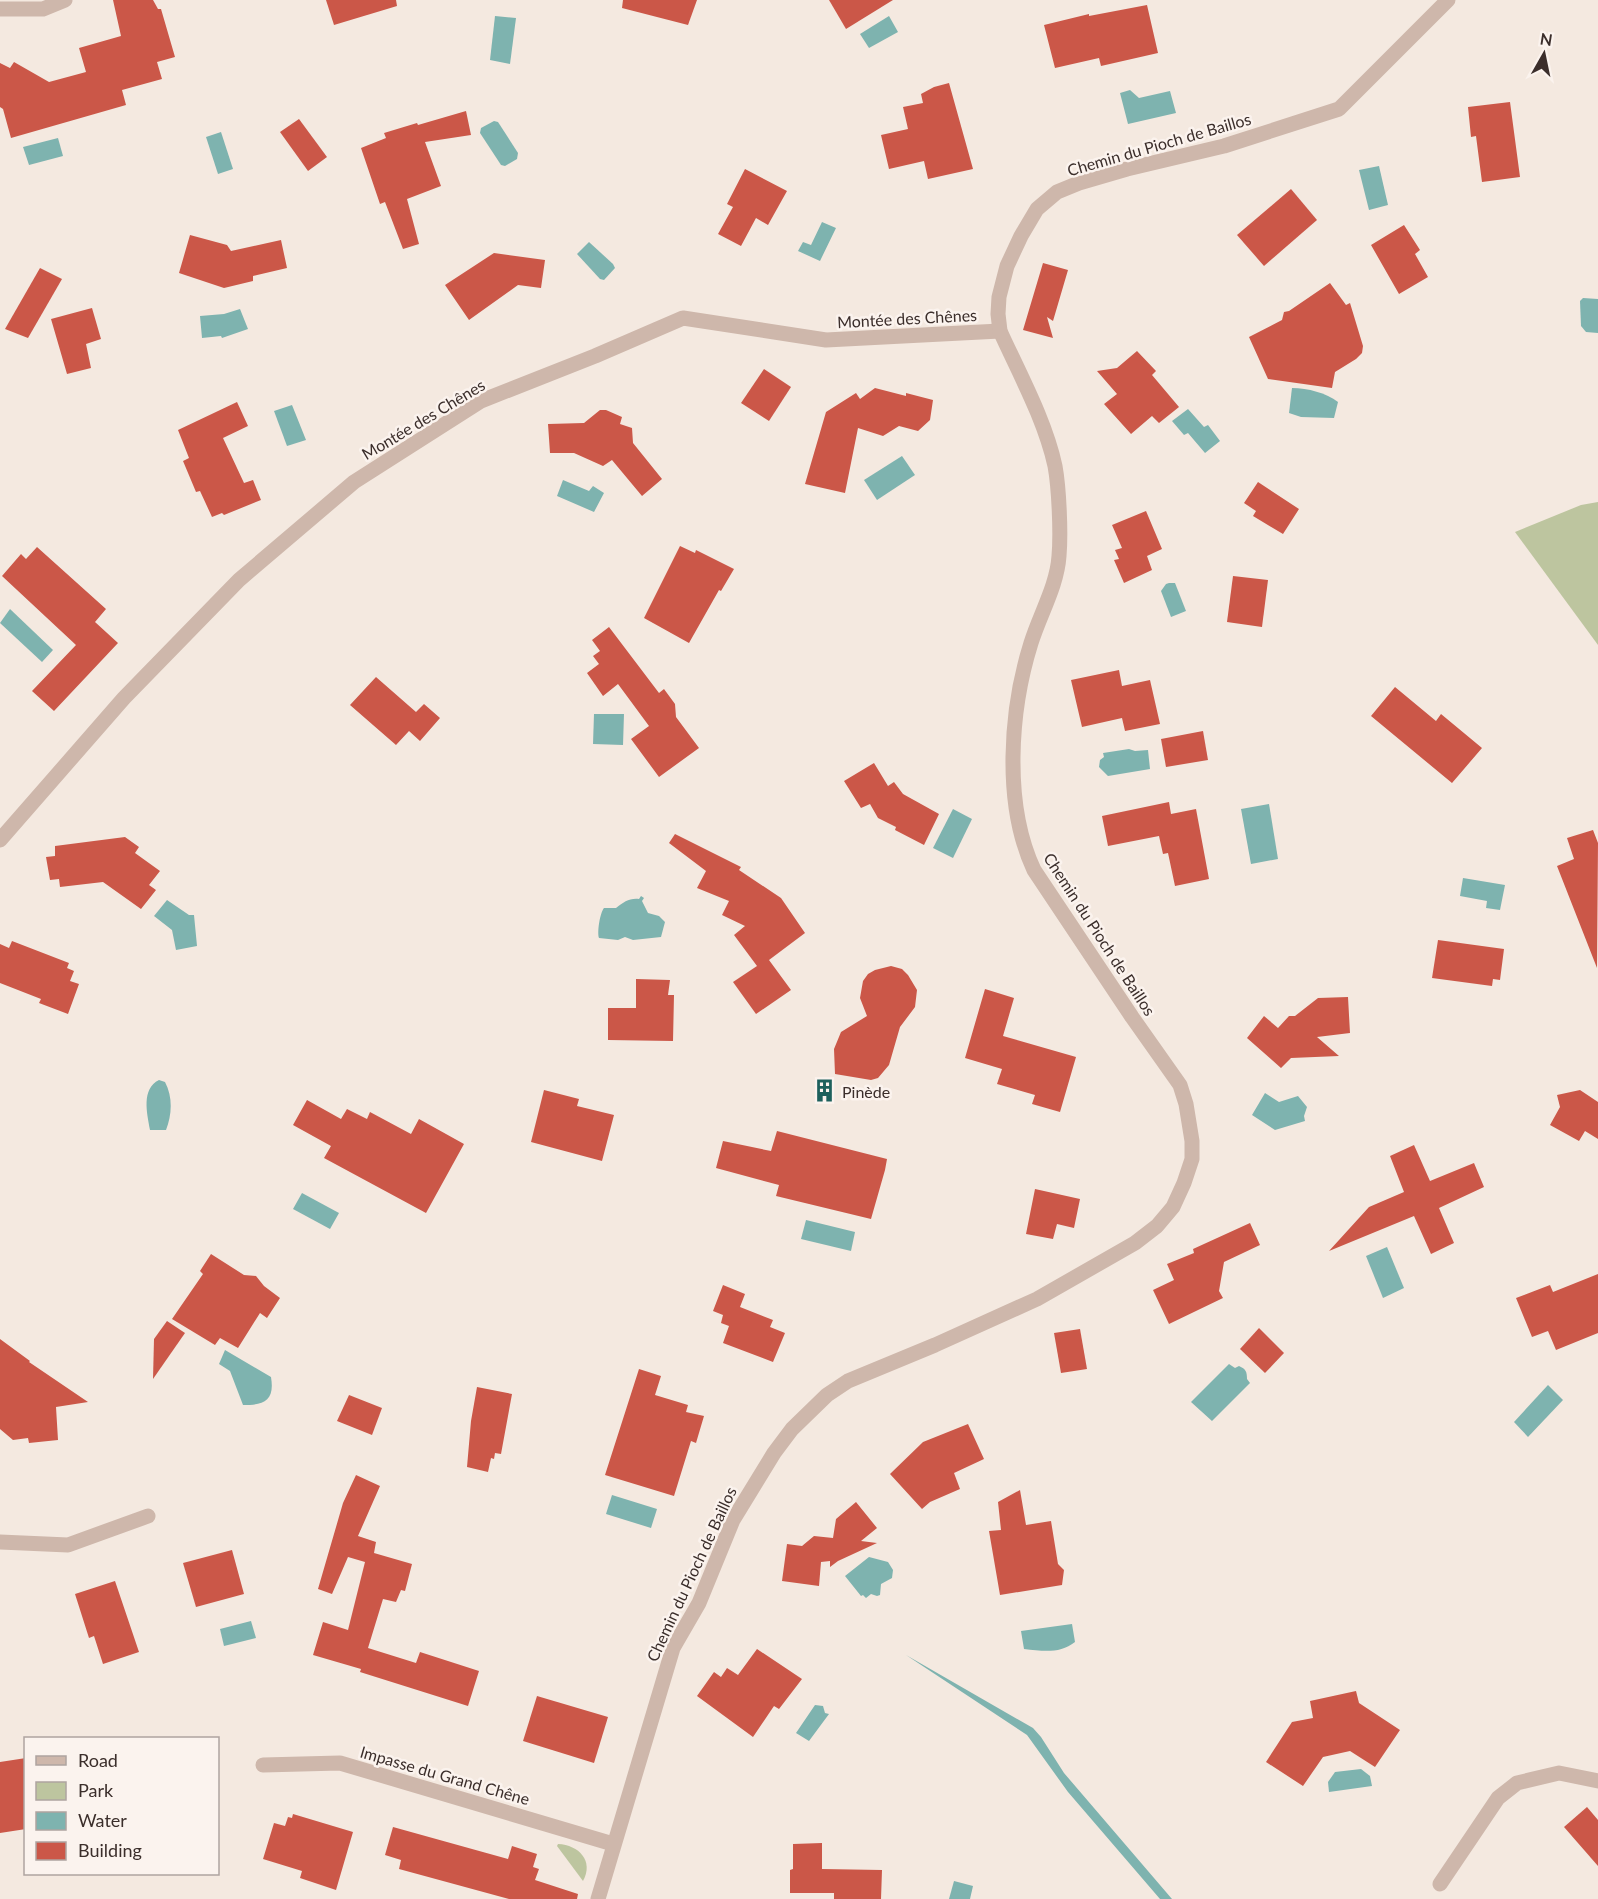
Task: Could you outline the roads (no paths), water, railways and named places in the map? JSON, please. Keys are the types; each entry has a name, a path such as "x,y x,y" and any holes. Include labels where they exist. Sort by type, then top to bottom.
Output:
{"street":[{"path":"0,9 43,9 65,0"},
{"name":"Chemin du Pioch de Baillos","path":"598,1899 673,1648 699,1603 733,1521 774,1453 792,1429 827,1395 848,1381 936,1345 1037,1299 1135,1243 1157,1226 1173,1207 1192,1160 1190,1123 1179,1085 1034,870 1021,835 1012,754 1015,715 1031,642 1058,572 1058,502 1055,466 1045,432 1000,331 999,297 1007,266 1037,209 1057,192 1127,169 1224,146 1339,109 1448,0"},
{"name":"Montée des Chênes","path":"0,840 124,698 239,580 354,482 481,401 683,318 826,340 1000,331"},
{"path":"0,1542 68,1545 148,1516"},
{"name":"Impasse du Grand Chêne","path":"263,1765 340,1763 613,1844"},
{"path":"1440,1884 1498,1798 1517,1783 1559,1773 1598,1781"}],"water":[{"path":"495,16 516,18 510,64 490,60"},
{"path":"889,16 898,32 869,48 860,34"},
{"path":"1130,90 1139,98 1170,91 1176,113 1128,124 1120,93"},
{"path":"494,121 498,122 518,153 517,159 505,166 501,165 480,133 481,128"},
{"path":"221,132 233,169 218,174 206,137"},
{"path":"58,138 63,156 29,165 23,147"},
{"path":"1379,166 1388,205 1369,210 1359,170"},
{"path":"822,222 836,228 820,261 798,251 803,242 811,245"},
{"path":"589,242 615,268 604,280 600,279 577,254"},
{"path":"1583,298 1598,299 1598,333 1586,332 1581,326 1580,301"},
{"path":"240,309 248,329 222,338 221,336 202,338 200,316 224,314"},
{"path":"1292,388 1316,392 1338,402 1334,418 1301,417 1289,413"},
{"path":"292,405 306,440 287,446 274,411"},
{"path":"1188,409 1204,427 1208,425 1220,441 1205,453 1188,433 1184,435 1172,421"},
{"path":"902,456 915,475 877,500 864,480"},
{"path":"563,480 589,491 593,486 604,493 594,512 557,496"},
{"path":"1169,583 1175,583 1186,611 1171,617 1161,591"},
{"path":"10,609 53,650 42,662 0,623"},
{"path":"594,714 624,714 623,745 593,744"},
{"path":"1129,749 1148,750 1150,769 1108,776 1099,767 1100,760 1104,757 1103,753"},
{"path":"1269,804 1278,859 1251,864 1241,809"},
{"path":"953,809 972,819 953,858 933,848"},
{"path":"1463,878 1505,885 1500,910 1486,908 1487,901 1460,896"},
{"path":"641,896 644,898 642,901 648,913 659,916 665,922 661,937 633,940 625,937 618,940 599,938 599,923 604,908 616,908 632,899 639,899"},
{"path":"167,900 189,915 194,915 197,946 176,950 172,930 154,916"},
{"path":"159,1080 165,1082 169,1094 170,1118 166,1130 150,1130 147,1095 153,1084"},
{"path":"1265,1093 1279,1102 1298,1096 1307,1107 1305,1121 1275,1130 1252,1115"},
{"path":"302,1193 339,1213 330,1229 293,1209"},
{"path":"806,1220 855,1232 851,1251 801,1239"},
{"path":"1387,1247 1404,1288 1383,1298 1366,1256"},
{"path":"225,1350 271,1377 271,1392 266,1400 257,1404 243,1405 230,1371 219,1364"},
{"path":"1229,1364 1235,1368 1239,1366 1243,1368 1250,1383 1212,1421 1191,1402"},
{"path":"1548,1385 1563,1400 1528,1437 1514,1422"},
{"path":"612,1495 657,1509 651,1528 606,1514"},
{"path":"869,1557 888,1562 893,1570 892,1578 881,1584 880,1595 871,1594 866,1598 861,1596 845,1576"},
{"path":"251,1621 256,1638 224,1646 220,1629"},
{"path":"1072,1624 1075,1642 1069,1646 1051,1651 1024,1649 1021,1631"},
{"path":"906,1655 1033,1728 1064,1773 1172,1899 1160,1899 1068,1792 1027,1735"},
{"path":"815,1705 823,1706 825,1713 829,1714 809,1741 796,1733"},
{"path":"1361,1769 1370,1776 1372,1786 1329,1792 1328,1782 1335,1772"},
{"path":"954,1881 973,1886 970,1899 949,1899"}],"place":[{"name":"Pinède","path":"824,1091"}]}
